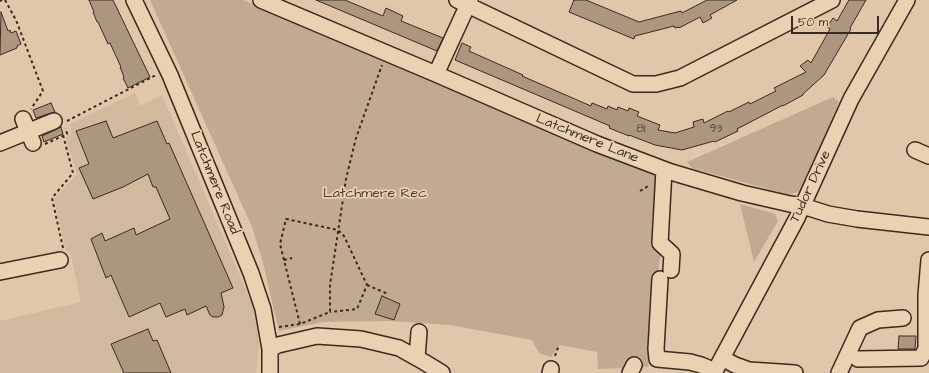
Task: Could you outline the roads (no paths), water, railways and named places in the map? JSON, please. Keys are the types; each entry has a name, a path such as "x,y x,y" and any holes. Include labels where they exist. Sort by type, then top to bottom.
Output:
{"street":[{"name":"Latchmere Road","path":"134,0 170,75 251,273 263,309 270,349 270,373"},
{"name":"Latchmere Lane","path":"261,0 597,144 664,170 742,193 803,206 828,214 857,219 929,226"},
{"path":"436,74 465,2 634,84 656,84 680,78 832,0"},
{"name":"Tudor Drive","path":"717,368 803,206 851,99 907,0"},
{"path":"0,142 54,121"},
{"path":"915,150 929,156"},
{"path":"664,170 660,243 672,254 666,275 656,349 657,360 690,362 717,368 735,365 749,370 795,373"},
{"path":"0,272 38,258 60,260"},
{"path":"866,354 922,358 928,349 926,295 929,260"},
{"path":"838,373 860,328 878,320 903,318"},
{"path":"417,358 419,332"},
{"path":"270,349 278,345 317,336 361,339 399,348 442,373"}],"park label":[{"name":"Latchmere Rec","path":"375,194"}]}
